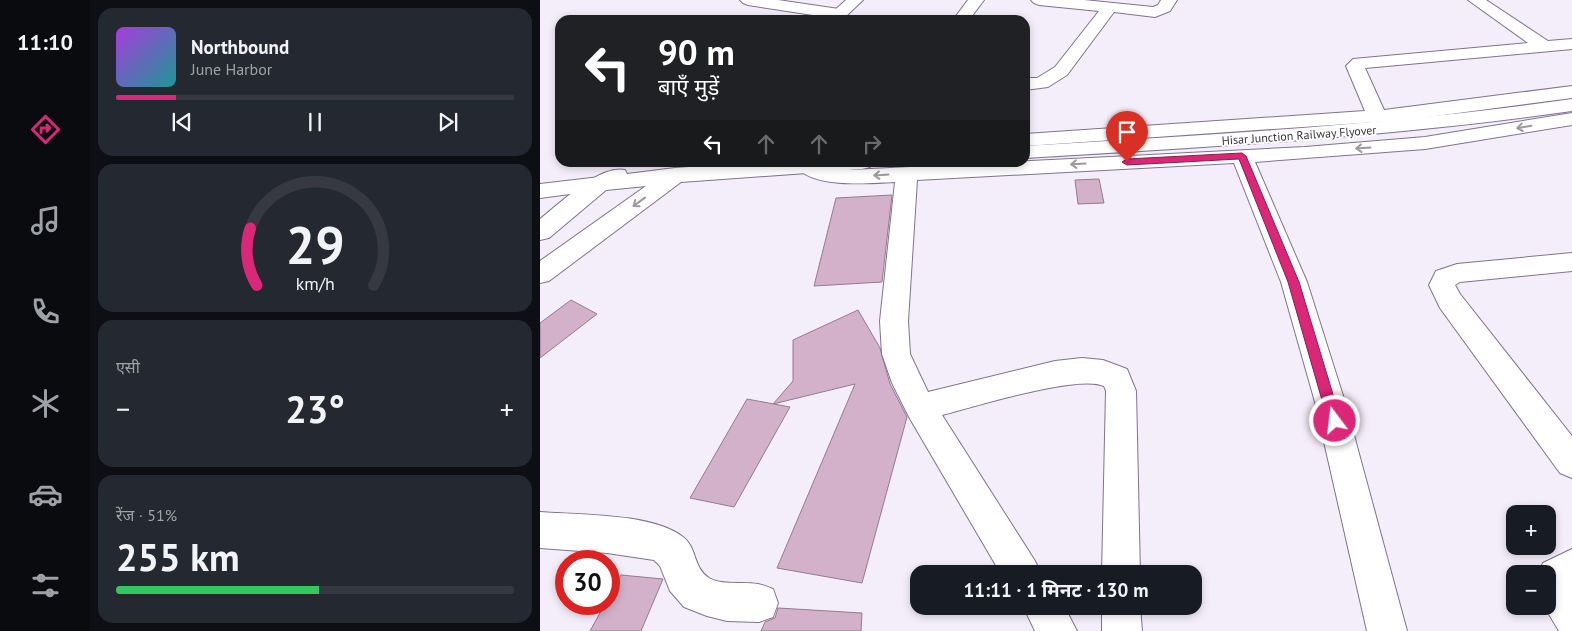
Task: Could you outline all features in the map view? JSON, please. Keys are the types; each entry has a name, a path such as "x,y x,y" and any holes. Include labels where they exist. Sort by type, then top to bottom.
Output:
{"street":[{"path":"748,0 828,15"},
{"path":"965,15 976,0"},
{"path":"1039,0 1155,12 1164,8 1169,0"},
{"path":"1476,0 1546,47"},
{"path":"846,15 862,3"},
{"path":"767,15 780,5"},
{"path":"1030,84 1041,83 1061,72 1109,8"},
{"path":"1377,116 1356,66 1359,63 1572,44"},
{"path":"1030,140 1377,116 1458,108 1572,92"},
{"name":"Hisar Junction Railway Flyover","path":"1030,152 1315,135 1469,120 1572,104"},
{"path":"1030,167 1242,156 1425,143 1572,119"},
{"path":"1242,156 1296,292 1330,402 1388,631"},
{"path":"545,224 600,184 632,167"},
{"path":"540,191 600,184 684,169 735,167"},
{"path":"815,167 822,173 843,176 1025,167"},
{"path":"540,274 684,169"},
{"path":"907,173 894,320 896,354 907,383 920,408 1016,565"},
{"path":"1572,262 1457,273 1445,278 1442,285 1450,301 1572,462"},
{"path":"920,408 1064,372 1082,370 1103,372 1116,378 1121,390 1121,565"},
{"path":"540,530 651,540 669,548 680,561 682,578 696,592 709,599 759,603"},
{"path":"1572,568 1556,576 1555,589 1572,617"},
{"path":"1047,615 1057,631"},
{"path":"1122,615 1122,631"}],"building":[{"path":"1099,179 1104,203 1078,204 1075,180"},
{"path":"892,195 882,282 814,286 836,198"},
{"path":"571,300 597,314 540,358 540,323"},
{"path":"858,310 880,348 890,384 907,417 862,583 777,568 855,384 773,404 793,381 793,340"},
{"path":"747,399 790,407 734,507 690,498"},
{"path":"621,575 663,579 641,631 590,631 599,615 620,615"},
{"path":"778,608 862,613 861,631 761,631 765,622 775,618"}],"route":[{"path":"1127,162 1242,156 1294,282 1335,421"}]}
